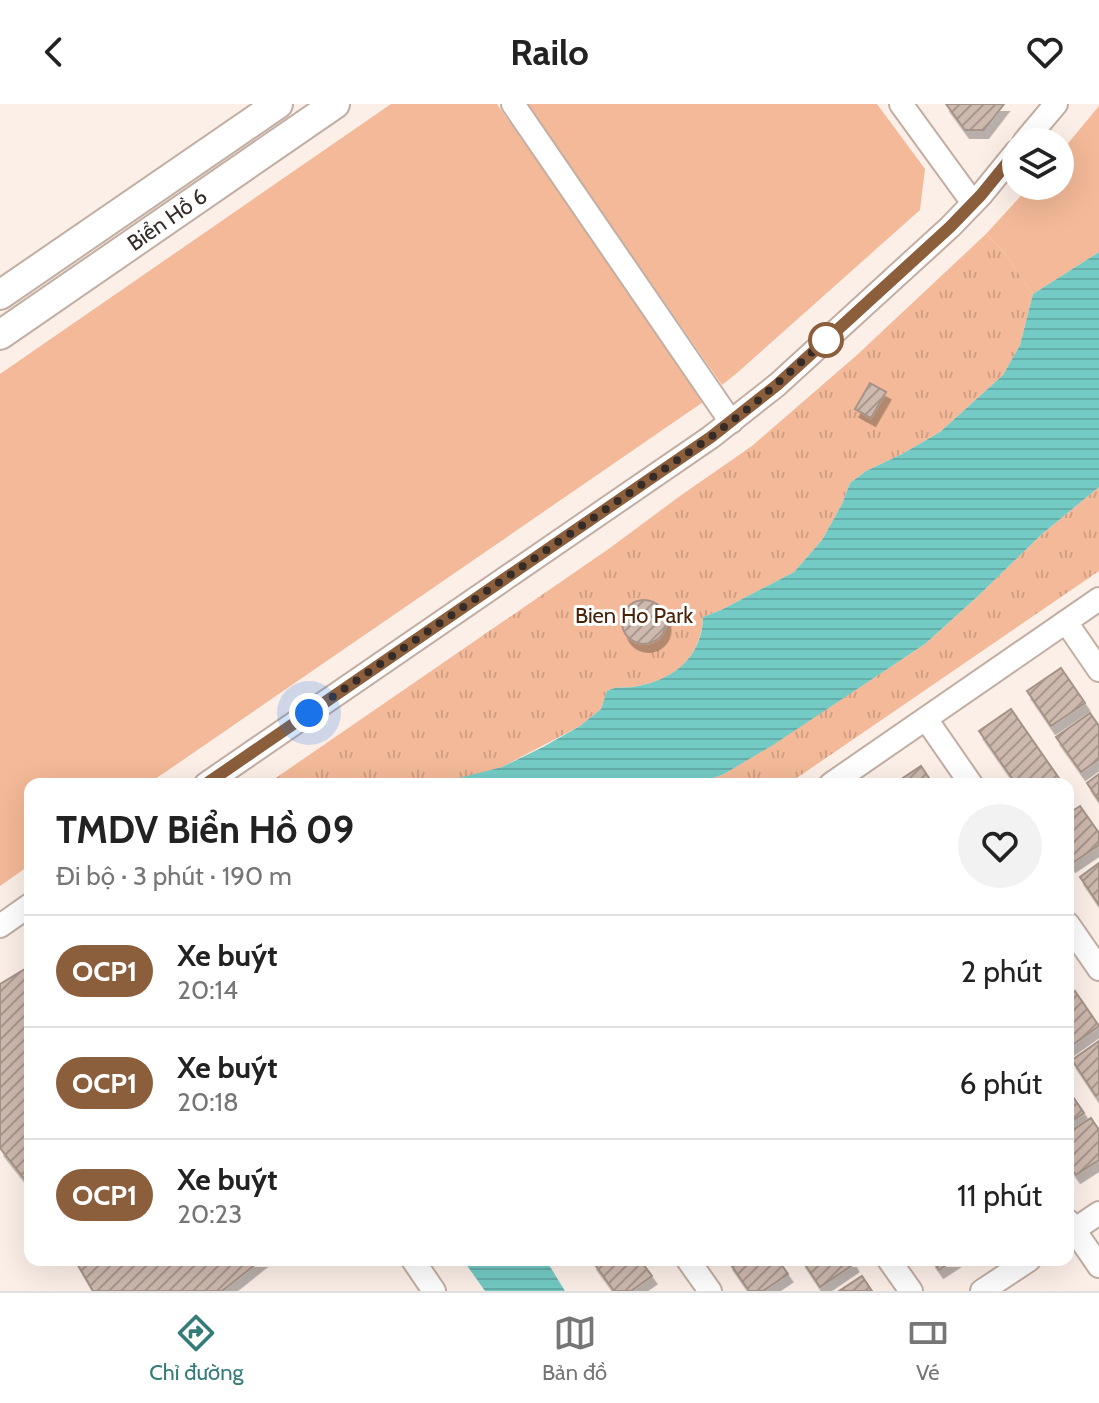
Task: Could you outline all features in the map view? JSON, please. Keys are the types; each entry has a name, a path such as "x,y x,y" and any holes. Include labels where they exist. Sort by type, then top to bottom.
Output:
{"street":[{"name":"Biển Hồ 6","path":"0,295 278,104"},
{"name":"Biển Hồ 6","path":"0,335 335,104"},
{"path":"513,104 731,422"},
{"path":"901,104 973,203"},
{"path":"1036,128 1056,104"},
{"path":"215,778 731,422 777,385 950,227 1002,169"},
{"path":"840,778 1099,599"},
{"path":"1066,622 1099,670"},
{"path":"926,719 967,778"},
{"path":"0,926 24,909"},
{"path":"1074,933 1099,969"},
{"path":"1074,1226 1099,1213"},
{"path":"1074,1233 1099,1266"},
{"path":"417,1266 434,1291"},
{"path":"692,1266 710,1291"},
{"path":"893,1266 911,1291"},
{"path":"982,1291 1020,1266"}],"green space":[{"path":"391,104 497,104 706,400 157,778 24,778 24,869 0,886 0,374"},
{"path":"526,104 877,104 925,169 920,210 722,385"},
{"path":"1099,106 1099,252 1033,294 1003,251 986,234 1017,200 1074,200 1074,136"},
{"name":"Bien Ho Park","path":"986,234 1003,251 1033,294 1020,345 1003,375 940,432 866,471 850,483 822,540 794,572 703,617 692,654 675,671 652,683 607,691 601,709 580,726 502,767 468,777 276,778 610,548 752,446 857,355"},
{"path":"1099,487 1099,571 797,778 713,778 775,743 925,644 1042,534"}],"water":[{"path":"1099,252 1099,487 1042,534 925,644 773,745 713,778 459,778 502,767 580,726 601,709 607,691 664,678 692,654 698,643 703,617 794,572 822,540 850,483 866,471 940,432 1003,375 1020,345 1033,294"},
{"path":"467,1266 550,1266 565,1291 485,1291"}],"building":[{"path":"946,104 1004,104 984,130 965,130"},
{"path":"870,383 886,392 871,418 855,409"},
{"path":"644,600 660,606 666,622 660,638 644,644 628,638 622,622 628,606"},
{"path":"1061,668 1085,703 1051,726 1027,691"},
{"path":"1011,709 1059,778 1012,778 979,731"},
{"path":"1090,713 1099,726 1099,759 1081,772 1056,737"},
{"path":"921,766 929,778 903,778"},
{"path":"1099,774 1099,801 1087,783"},
{"path":"1080,806 1099,833 1099,845 1074,862 1074,810"},
{"path":"1099,863 1099,905 1080,877"},
{"path":"24,970 24,1178 0,1148 0,984"},
{"path":"1074,992 1099,1026 1074,1044"},
{"path":"1099,1041 1099,1094 1096,1096 1074,1063 1074,1059"},
{"path":"1074,1098 1084,1113 1074,1120"},
{"path":"1091,1118 1099,1130 1099,1160 1076,1175 1074,1172 1074,1129"},
{"path":"78,1266 253,1266 222,1291 93,1291"},
{"path":"596,1266 644,1266 652,1276 631,1291 614,1291"},
{"path":"732,1266 782,1266 788,1274 763,1291 749,1291"},
{"path":"806,1266 851,1266 820,1287"},
{"path":"862,1276 872,1291 839,1291"}],"bus line":[{"name":"OCP1","path":"215,778 711,437 754,404 950,227 1002,169"}],"route":[{"path":"309,713 711,437 777,385 826,340"}]}
